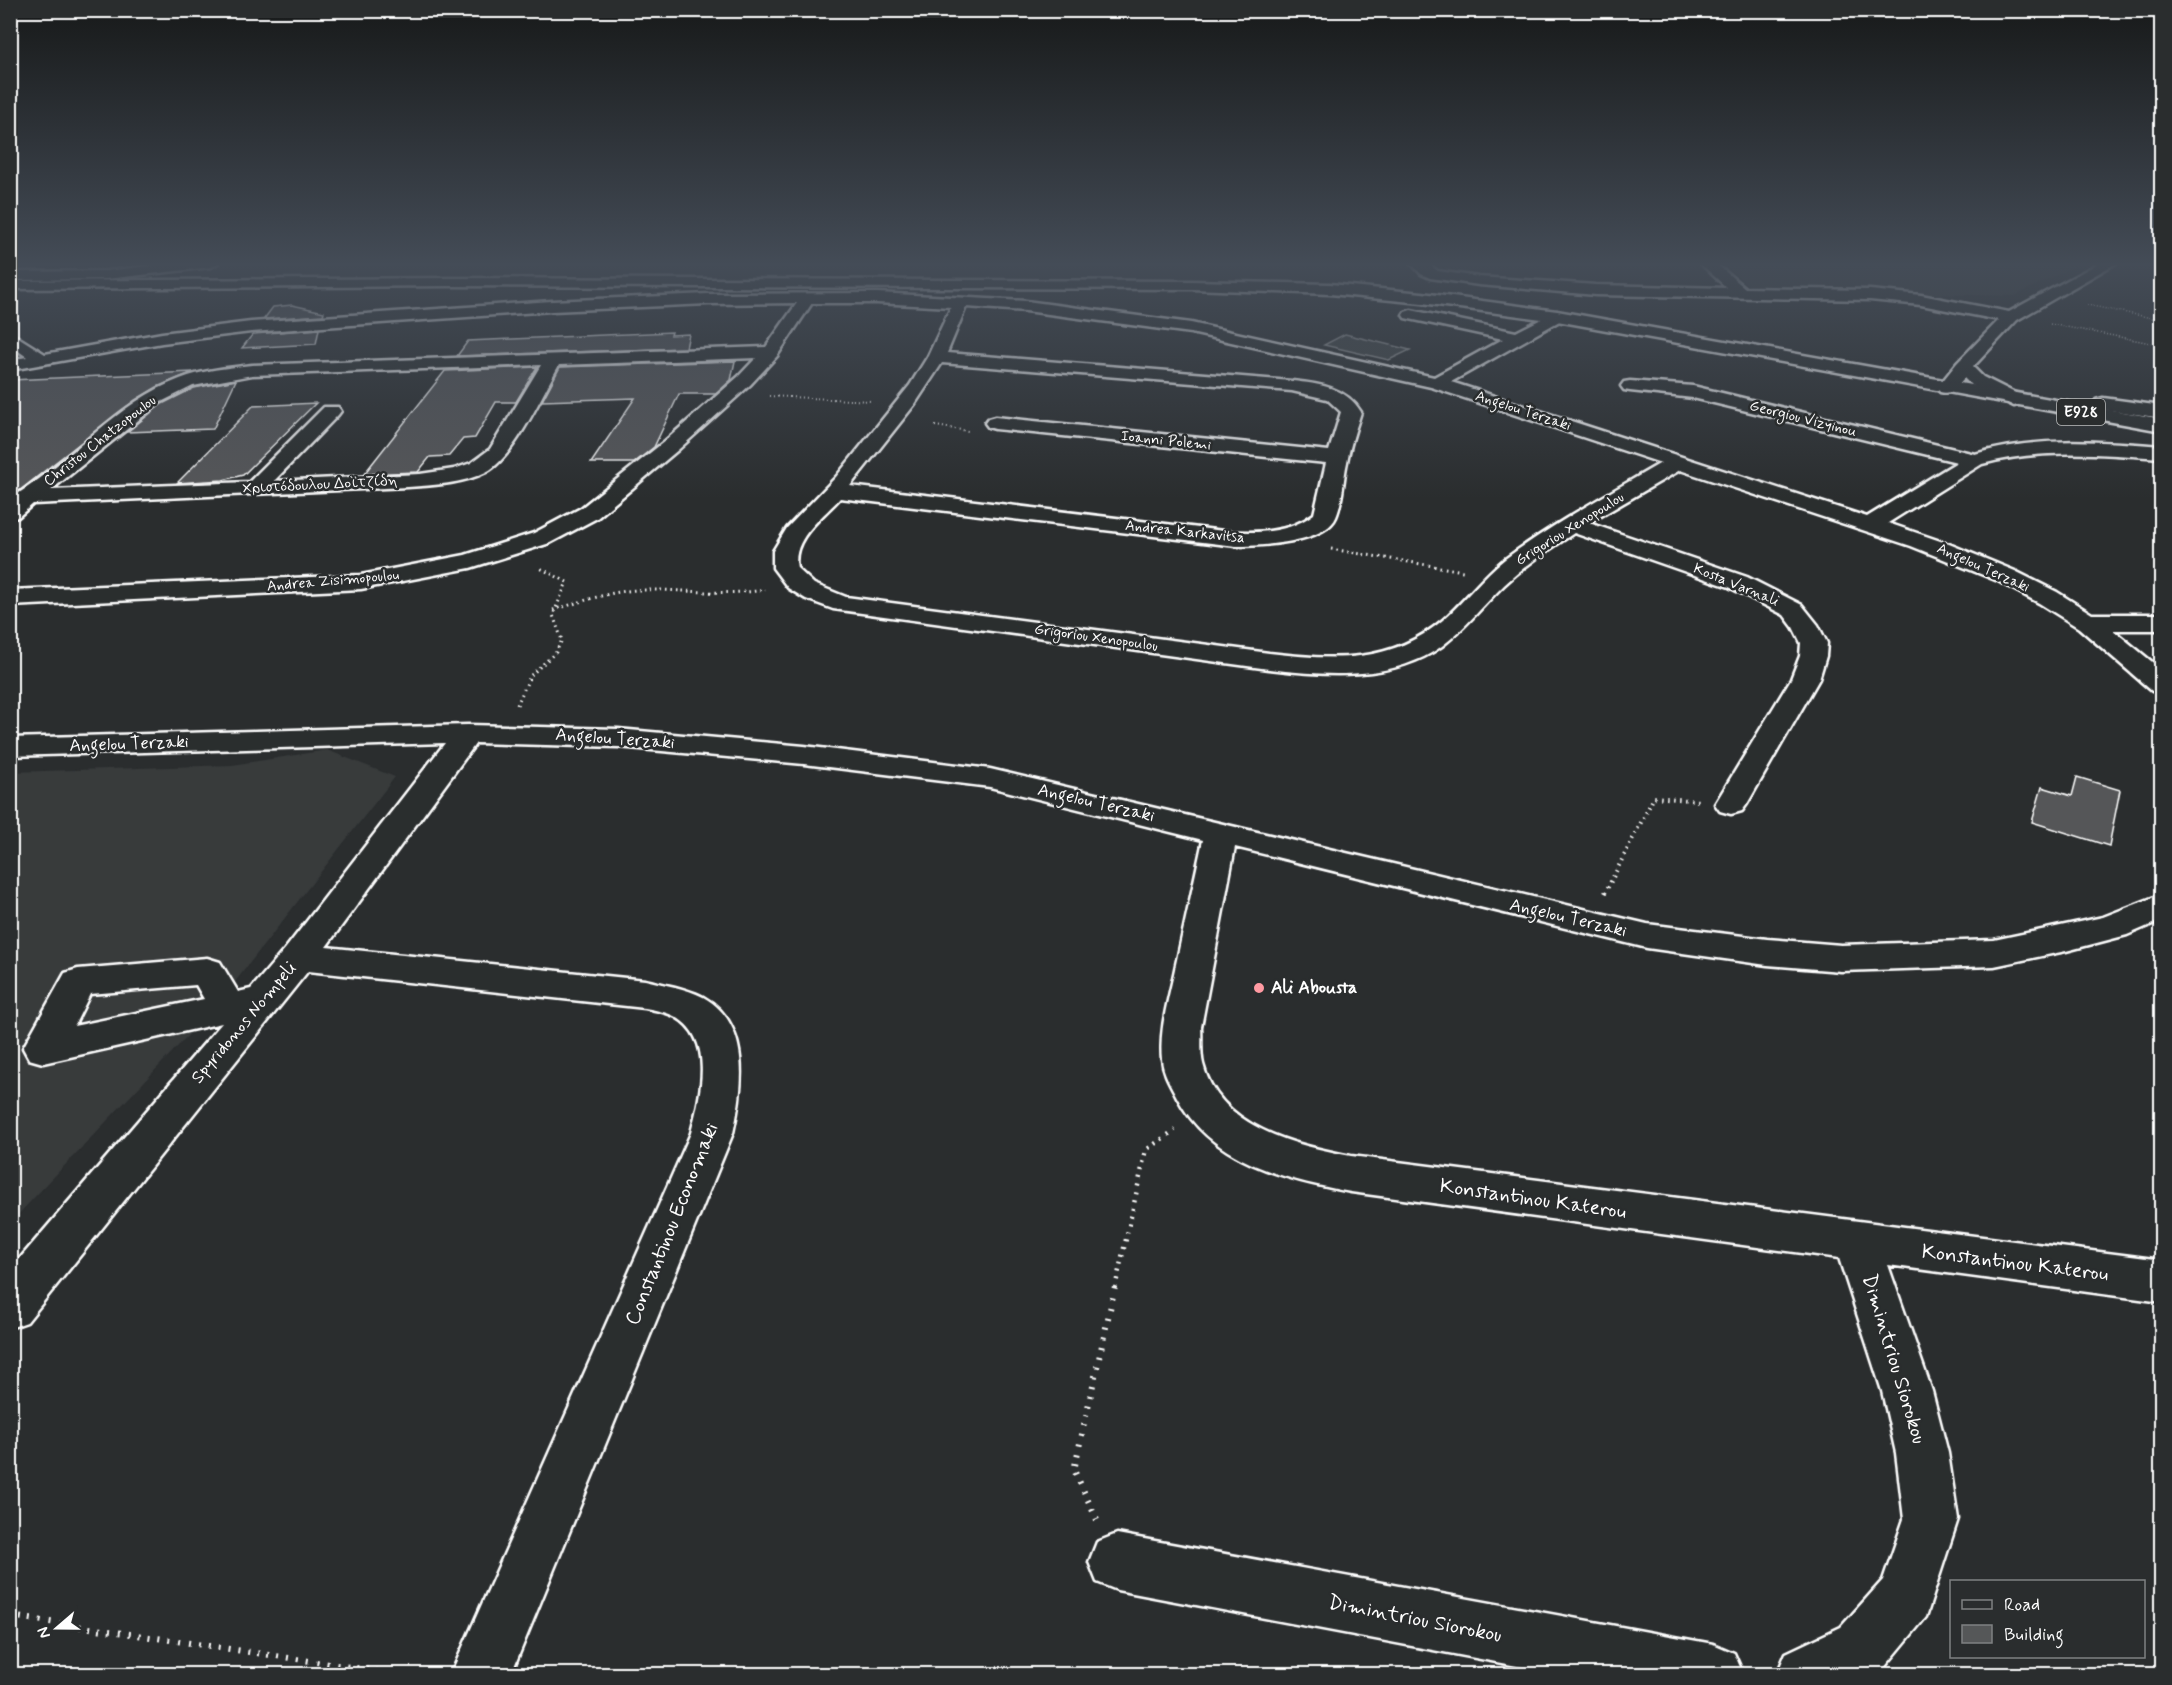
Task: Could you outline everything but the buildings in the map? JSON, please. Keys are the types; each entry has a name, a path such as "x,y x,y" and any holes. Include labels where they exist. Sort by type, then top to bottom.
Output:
{"street":[{"path":"17,342 41,359"},
{"name":"Angelou Terzaki","path":"10,365 141,342"},
{"name":"Andrea Zisimopoulou","path":"10,598 361,582 432,570 513,548 542,538 589,513 672,445 729,394 771,352 778,342"},
{"path":"797,583 788,573 783,560 786,547 794,534 835,491 906,403 937,357 944,342"},
{"name":"Angelou Terzaki","path":"1252,342 1436,383 1871,524 1988,568 2087,622 2162,685"},
{"path":"1436,383 1513,342"},
{"name":"E928","path":"1695,342 2162,425"},
{"path":"1946,388 1962,367 1987,342"},
{"name":"Christou Chatzopoulou","path":"19,505 154,398 177,386 200,378 252,370 771,352"},
{"name":"Andrea Karkavitsa","path":"835,491 1224,538 1266,538 1306,529 1318,524 1325,517 1337,458 1351,412 1350,408 1337,397 1313,390 937,357"},
{"name":"Χριστόδουλου Δοϊτζίδη","path":"19,505 446,477 474,469 491,460 498,453 553,359"},
{"path":"1962,367 1977,381 2014,400"},
{"name":"Georgiou Vizyinou","path":"1630,386 1693,392 1975,460"},
{"path":"2103,404 2162,412"},
{"path":"255,488 331,411"},
{"name":"Ioanni Polemi","path":"995,423 1337,458"},
{"path":"1871,524 1975,460 2031,449 2113,449 2162,452"},
{"path":"2113,449 2150,474"},
{"name":"Grigoriou Xenopoulou","path":"797,583 814,595 842,604 1313,667 1347,667 1404,657 1430,644 1507,569 1572,525 1680,462"},
{"name":"Kosta Varnali","path":"1572,525 1738,582 1792,610 1805,625 1814,643 1813,656 1805,679 1731,804"},
{"path":"2087,622 2162,622"},
{"name":"Angelou Terzaki","path":"10,747 482,734 618,738 804,755 990,778 1589,924 1647,936 1767,952 1841,958 1995,953 2066,939 2114,926 2162,906"},
{"name":"Spyridonos Nompeli","path":"10,1306 246,1004 299,957 482,734"},
{"name":"Konstantinou Katerou","path":"1221,833 1182,1027 1182,1060 1191,1086 1205,1109 1230,1134 1267,1153 1302,1165 1351,1174 2162,1281"},
{"name":"Constantinou Economaki","path":"299,957 645,994 697,1011 712,1027 718,1042 721,1095 712,1133 481,1674"},
{"name":"Dimintriou Siorokou","path":"1808,1674 1862,1647 1906,1597 1931,1519 1922,1453 1907,1391 1857,1242"},
{"name":"Dimintriou Siorokou","path":"1117,1562 1713,1674"}],"path":[{"path":"2144,342 2162,345"},
{"path":"729,394 906,403"},
{"path":"1266,538 1499,578"},
{"path":"482,734 510,718 530,676 556,652 562,640 552,623 553,609 567,582 550,575 513,548"},
{"path":"553,609 625,591 648,590 737,595 797,583"},
{"path":"1589,924 1654,797 1731,804"},
{"path":"1117,1562 1074,1470 1146,1150 1205,1109"},
{"path":"10,1616 396,1674"}],"shaded area":[{"path":"1330,342 1376,342 1410,350 1389,360 1324,345"},
{"path":"327,750 395,777 217,1005 11,1222 11,772 232,765"}],"place":[{"name":"Ali Abousta","path":"1259,988"}]}
